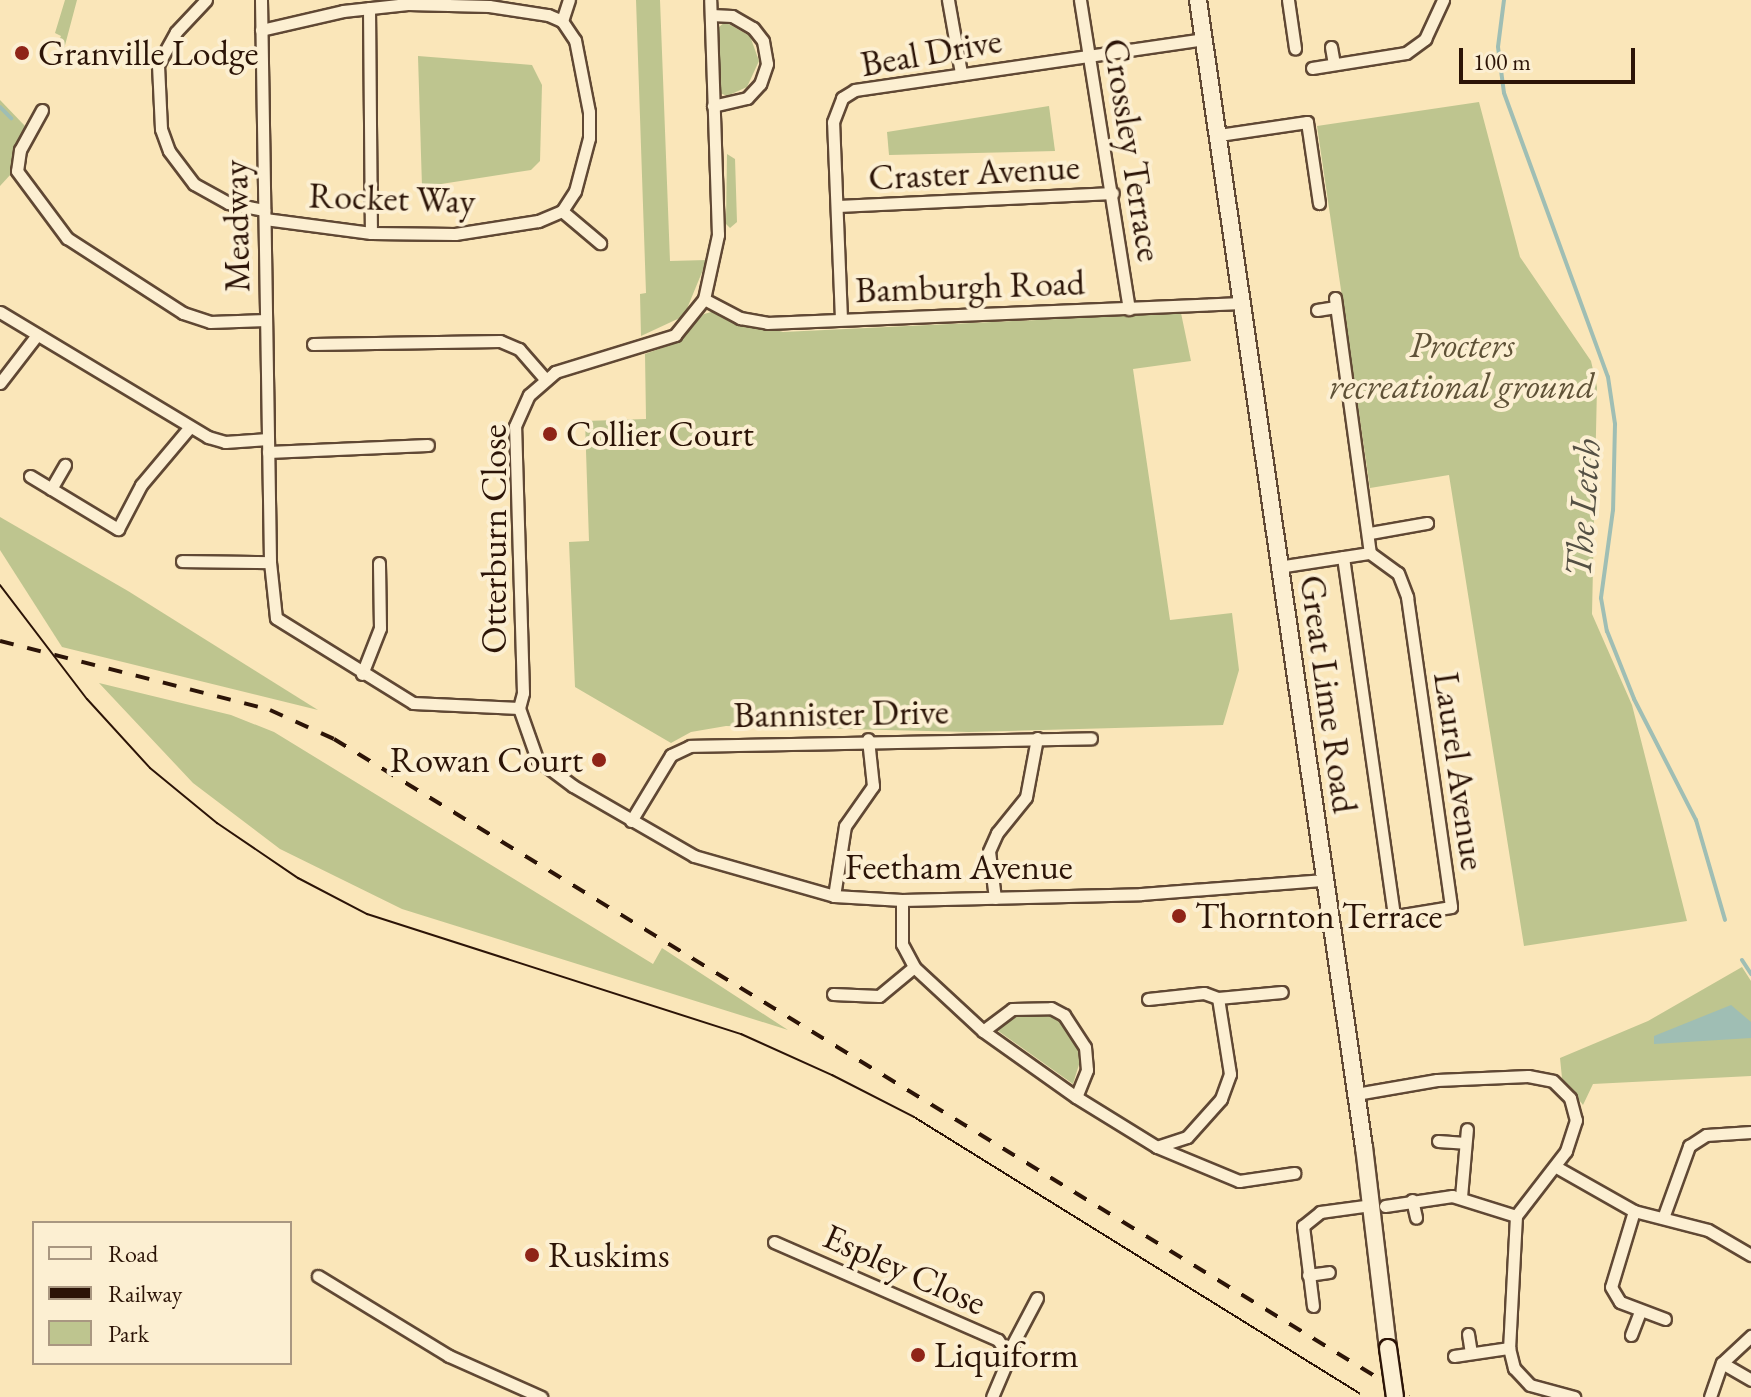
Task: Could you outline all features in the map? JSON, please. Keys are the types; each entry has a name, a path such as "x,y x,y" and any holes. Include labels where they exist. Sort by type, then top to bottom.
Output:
{"main road":[{"name":"Great Lime Road","path":"1198,0 1324,880 1356,1094 1378,1206 1388,1348 1395,1397"}],"street":[{"name":"Rocket Way","path":"206,0 176,32 158,65 161,129 169,151 194,184 228,203 264,214 371,233 455,234 506,229 562,211"},
{"name":"Meadway","path":"261,0 270,562 276,618 395,695 430,707 519,708"},
{"path":"569,0 562,21 582,59 589,138 583,171 562,211 600,243"},
{"path":"704,299 718,235 710,0"},
{"path":"948,0 961,73"},
{"name":"Crossley Terrace","path":"1080,0 1092,55 1129,309"},
{"path":"1288,0 1295,48"},
{"path":"1312,68 1406,53 1425,39 1443,0"},
{"path":"261,30 369,8 489,6 562,21"},
{"path":"369,8 371,233"},
{"path":"711,15 732,16 753,28 763,41 767,64 760,84 747,98 713,106"},
{"name":"Beal Drive","path":"841,319 833,122 842,98 855,90 1204,39"},
{"path":"1331,47 1334,64"},
{"path":"42,110 20,150 17,171 67,238 183,313 210,322 266,320"},
{"path":"1219,135 1307,122 1319,203"},
{"name":"Craster Avenue","path":"838,206 1113,193"},
{"name":"Bamburgh Road","path":"704,299 740,318 767,323 1242,303"},
{"name":"Otterburn Close","path":"519,708 523,693 515,426 529,395 545,379 675,335 704,299"},
{"path":"1317,310 1336,302 1370,533 1370,553"},
{"path":"0,312 189,428 225,442 268,439"},
{"path":"0,383 37,335"},
{"name":"Otterburn Close","path":"313,344 500,341 519,349 545,379"},
{"path":"30,476 118,529 141,485 189,428"},
{"path":"268,452 428,445"},
{"path":"51,489 65,465"},
{"path":"1370,533 1427,523"},
{"path":"1278,567 1370,553 1383,559 1404,586 1417,581"},
{"path":"1343,557 1394,917"},
{"path":"182,561 270,562"},
{"path":"362,674 380,628 379,563"},
{"name":"Laurel Avenue","path":"1378,919 1451,907 1404,586"},
{"name":"Feetham Avenue","path":"519,708 530,749 543,766 631,821 694,856 834,896 902,900 1173,893 1324,880"},
{"path":"995,898 989,851 997,833 1026,797 1037,738"},
{"name":"Bannister Drive","path":"631,821 680,748 868,739 1091,738"},
{"path":"834,896 845,826 867,802 873,786 868,739"},
{"path":"902,900 902,944 914,967 983,1031 1076,1097 1157,1147 1239,1181 1294,1173"},
{"path":"833,994 879,996 914,967"},
{"path":"1148,999 1204,993 1218,998 1282,992"},
{"path":"1157,1147 1187,1137 1221,1099 1230,1074 1218,998"},
{"path":"983,1031 1012,1009 1051,1008 1064,1015 1085,1047 1087,1070 1076,1097"},
{"path":"1356,1094 1467,1078 1553,1081 1570,1098 1576,1120 1558,1168 1516,1216 1509,1348 1514,1368 1530,1385 1574,1397"},
{"path":"1461,1197 1467,1129"},
{"path":"1663,1218 1689,1146 1713,1134 1751,1132"},
{"path":"1438,1141 1465,1143"},
{"path":"1558,1168 1634,1211 1708,1230 1751,1255"},
{"path":"1313,1306 1302,1243 1309,1218 1412,1200 1461,1197 1516,1216"},
{"path":"1412,1200 1416,1218"},
{"path":"1634,1211 1610,1282 1620,1302 1665,1319"},
{"name":"Espley Close","path":"774,1242 998,1340 1009,1351 992,1397"},
{"path":"1308,1275 1329,1272"},
{"path":"318,1276 449,1356 541,1397"},
{"path":"1009,1351 1037,1298"},
{"path":"1631,1335 1640,1311"},
{"path":"1468,1334 1471,1353"},
{"path":"1710,1397 1722,1363 1751,1336"},
{"path":"1454,1356 1509,1348"},
{"path":"1722,1363 1751,1380"}],"green space":[{"path":"65,0 77,0 64,49 57,45 61,36 55,33"},
{"path":"636,0 660,0 670,261 707,260 684,316 641,336 640,294 646,293"},
{"path":"725,22 750,36 759,61 747,87 727,96 720,93 719,27"},
{"path":"418,56 532,65 542,85 540,161 531,170 422,187"},
{"path":"0,100 25,126 11,174 0,186"},
{"name":"Procters recreational ground","path":"1479,102 1520,257 1591,361 1597,387 1592,614 1632,705 1687,921 1524,946 1449,475 1370,488 1317,126"},
{"path":"1049,106 1055,151 889,155 887,132"},
{"path":"727,154 735,159 737,222 730,228 726,224"},
{"path":"715,311 783,332 1181,313 1191,361 1133,369 1170,620 1232,613 1239,670 1223,725 969,732 726,726 691,732 671,743 575,687 569,542 589,541 585,421 646,419 645,354 673,344 704,314"},
{"path":"0,517 128,591 318,710 62,647 0,550"},
{"path":"99,683 231,715 274,732 653,964 662,948 788,1030 402,909 280,849 193,783"},
{"path":"1742,967 1751,981 1751,1076 1593,1084 1583,1105 1562,1078 1560,1058 1648,1021"},
{"path":"1035,1010 1058,1018 1074,1038 1081,1058 1073,1084 994,1028 1012,1014"}],"water":[{"path":"1731,1005 1751,1022 1751,1038 1654,1044 1654,1036"}],"waterway":[{"name":"The Letch","path":"1504,0 1498,47 1504,93 1608,377 1615,424 1613,510 1601,598 1607,631 1634,699 1696,820 1725,920"},
{"path":"0,107 11,118"},
{"name":"The Letch","path":"1742,960 1751,974"}],"tram line":[{"path":"0,585 87,699 150,768 217,823 298,878 367,914 741,1034 832,1075 914,1117 1359,1393"}],"railway":[{"path":"0,641 270,710 334,739 1409,1397"}],"place":[{"name":"Granville Lodge","path":"22,53"},
{"name":"Collier Court","path":"550,434"},
{"name":"Rowan Court","path":"599,760"},
{"name":"Thornton Terrace","path":"1179,916"},
{"name":"Ruskims","path":"532,1255"},
{"name":"Liquiform","path":"918,1355"}]}
